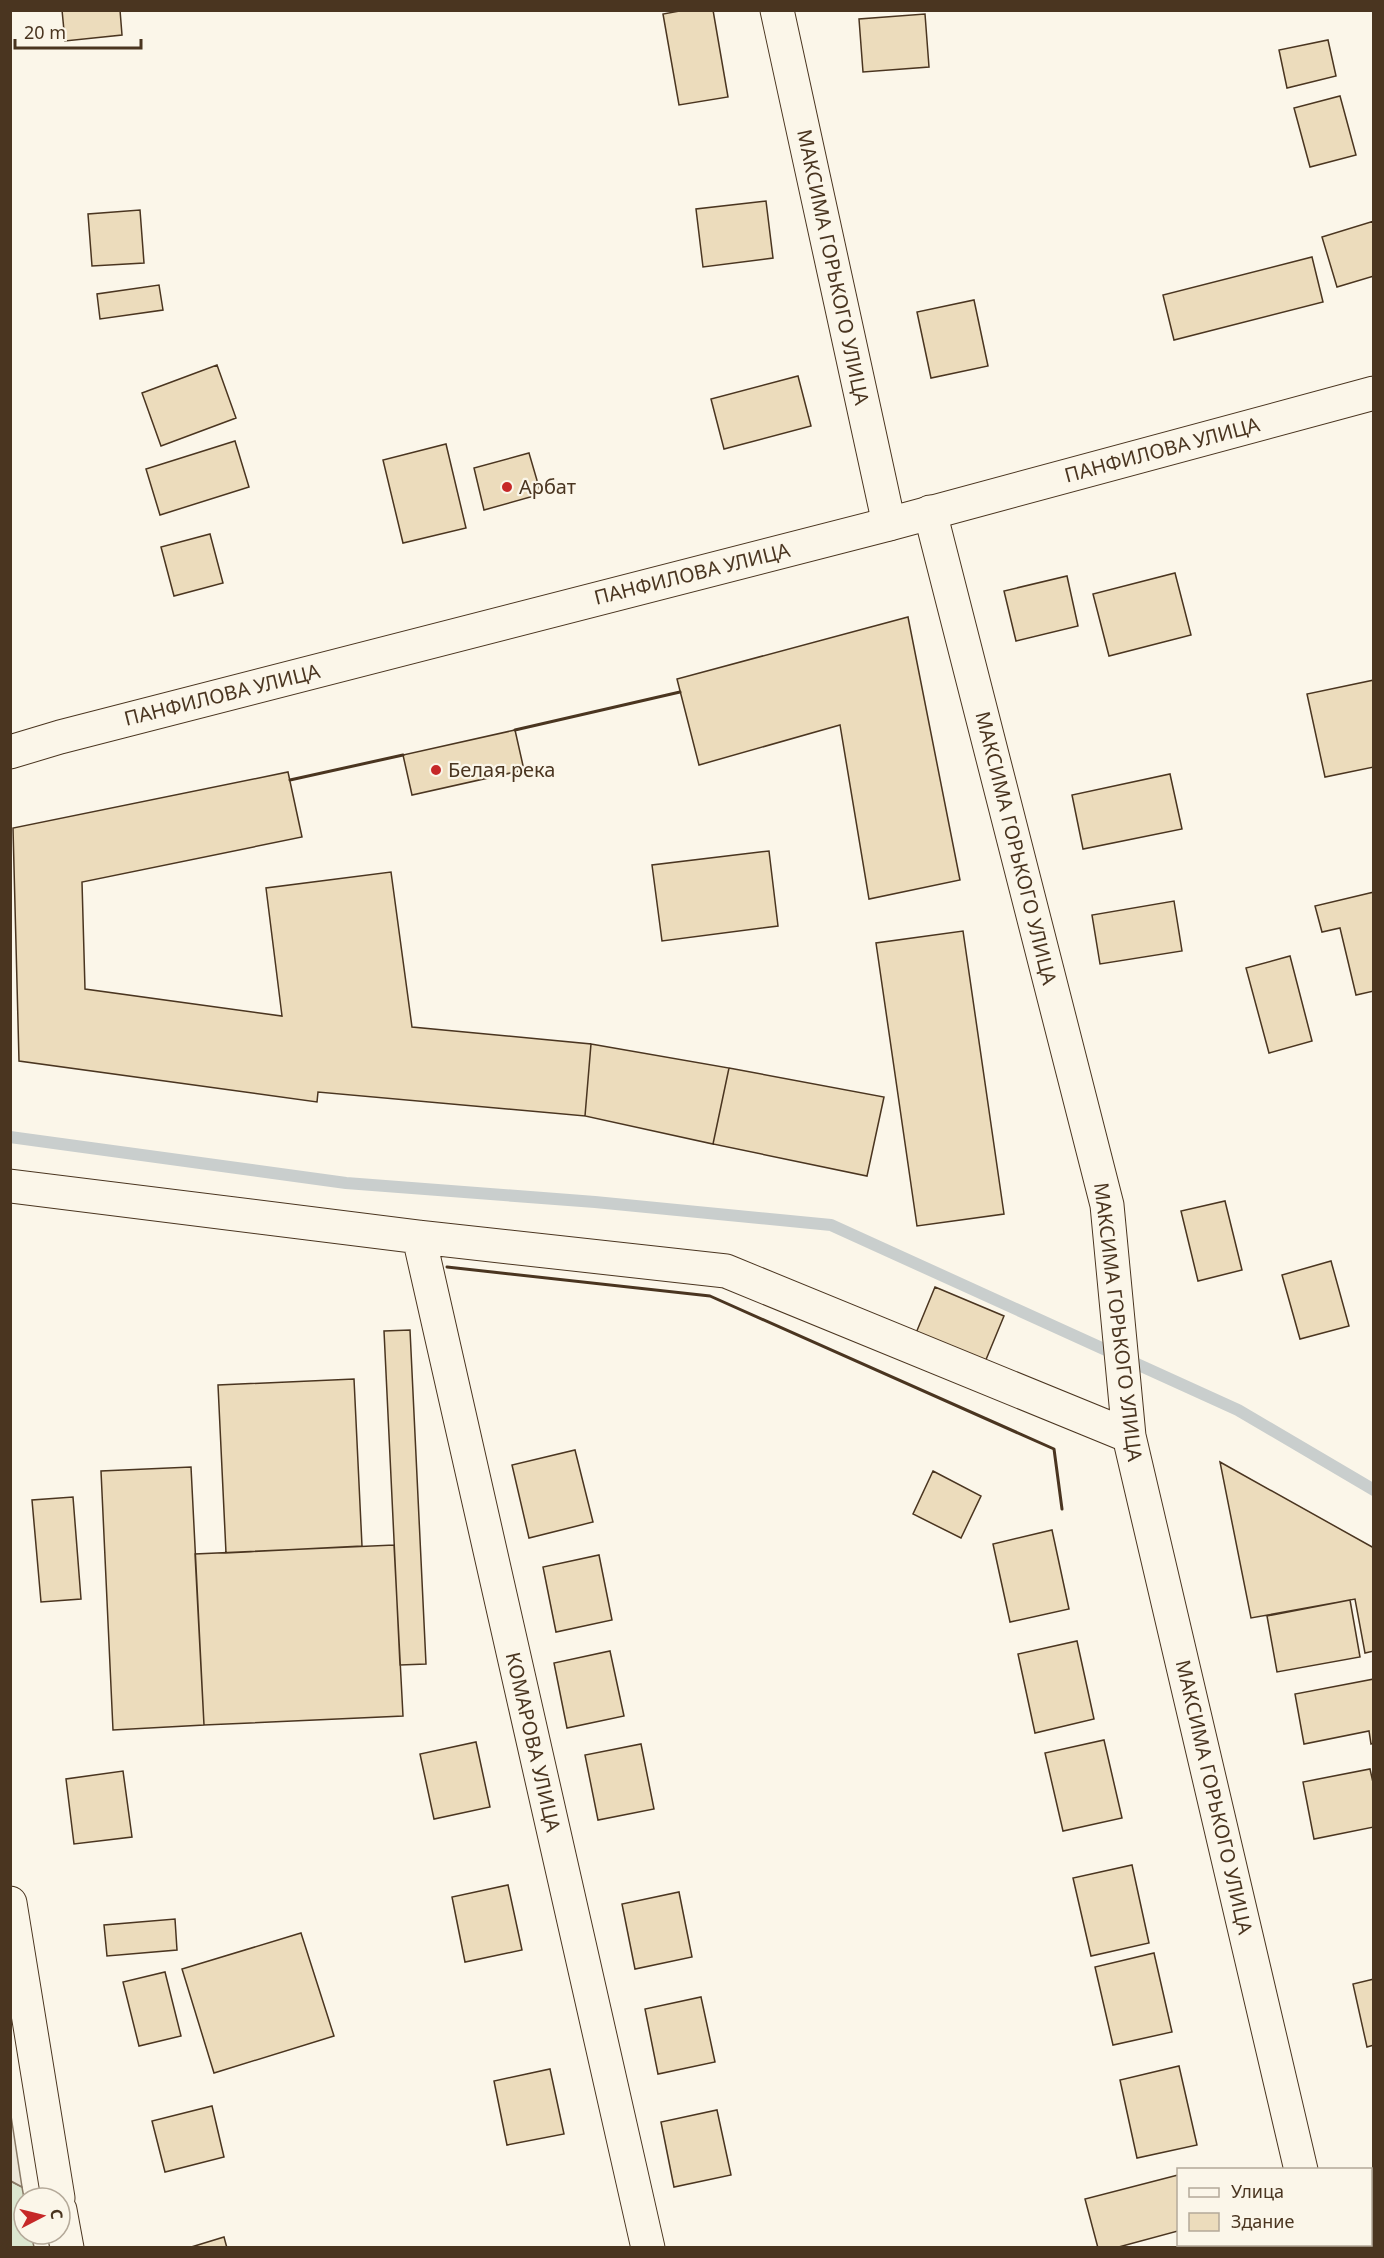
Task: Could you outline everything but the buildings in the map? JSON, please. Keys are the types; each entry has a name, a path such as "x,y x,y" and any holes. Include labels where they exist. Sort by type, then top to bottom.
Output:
{"street":[{"name":"МАКСИМА ГОРЬКОГО УЛИЦА","path":"777,10 889,524"},
{"name":"ПАНФИЛОВА УЛИЦА","path":"10,752 83,731 889,524 1374,393"},
{"name":"МАКСИМА ГОРЬКОГО УЛИЦА","path":"930,512 1107,1205 1129,1436 1301,2168"},
{"path":"10,1186 419,1237 726,1271 1129,1436"},
{"name":"КОМАРОВА УЛИЦА","path":"419,1237 648,2247"},
{"path":"10,1904 56,2186"}],"green space":[{"path":"10,2181 20,2186 12,2186 12,2246 34,2247 11,2247"}],"shaded area":[{"path":"10,2116 22,2186 11,2181"}],"waterway":[{"path":"10,1137 346,1183 595,1202 831,1225 1238,1410 1374,1490"}],"wall":[{"path":"515,730 680,692"},
{"path":"290,780 403,755"},
{"path":"447,1267 710,1296 1054,1449 1062,1509"}],"place":[{"name":"Арбат","path":"507,487"},
{"name":"Белая река","path":"436,770"}]}
